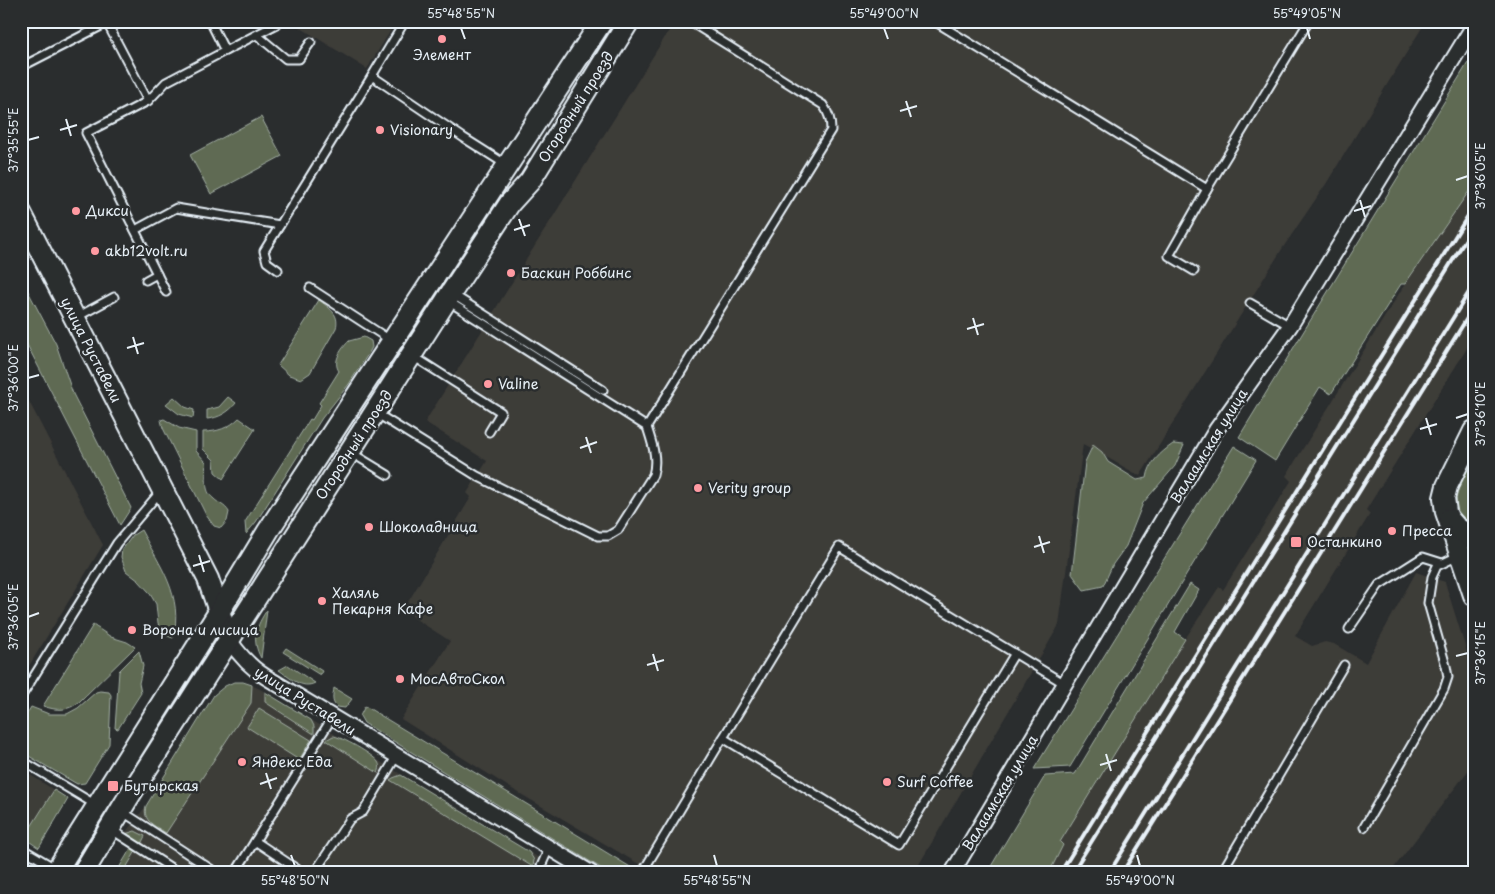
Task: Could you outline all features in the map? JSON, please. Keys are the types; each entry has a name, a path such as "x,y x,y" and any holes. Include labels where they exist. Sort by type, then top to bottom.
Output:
{"main road":[{"name":"Огородный проезд","path":"56,871 268,532 602,21"},
{"name":"Огородный проезд","path":"83,873 121,810 449,296 510,203 530,181 630,21"},
{"name":"улица Руставели","path":"21,213 208,579 230,640"},
{"path":"1464,571 1444,498 1447,486 1474,431"},
{"path":"1448,517 1456,526 1474,538"}],"street":[{"name":"Валаамская улица","path":"952,873 1216,430 1290,326 1474,25"},
{"name":"улица Руставели","path":"230,640 239,655 250,667 396,757 591,873"}],"lane":[{"path":"210,21 225,51"},
{"path":"166,292 86,133 148,100 166,82 257,35 277,24 278,21"},
{"path":"278,270 267,262 264,251 405,21"},
{"path":"647,427 831,130 831,120 823,105 689,21"},
{"path":"934,21 1207,189"},
{"path":"1194,271 1169,256 1207,189 1309,21"},
{"path":"21,67 107,22 148,100"},
{"path":"257,35 286,59 291,60 298,59 311,42"},
{"path":"372,76 508,166"},
{"path":"134,230 176,208 280,225"},
{"path":"146,280 157,274"},
{"path":"310,288 392,342"},
{"path":"449,296 603,390"},
{"path":"375,412 478,476 598,536 604,537 618,530 653,475 655,454 647,427 449,296"},
{"path":"74,318 114,297"},
{"path":"1250,303 1290,326"},
{"path":"412,356 501,412 489,432"},
{"path":"350,452 388,475"},
{"path":"21,697 117,543 162,490"},
{"path":"642,873 839,547 1065,684"},
{"path":"1349,629 1379,585 1423,557 1464,571"},
{"path":"1364,827 1444,690 1448,677 1428,603 1432,577 1438,566 1464,571"},
{"path":"723,738 899,845 1015,654"},
{"path":"1221,873 1344,665"},
{"path":"234,873 332,718"},
{"path":"314,873 350,819 362,812 396,757"},
{"path":"21,760 97,805"},
{"path":"121,810 217,873"},
{"path":"109,829 179,873"},
{"path":"255,841 303,873"},
{"path":"21,848 56,871"},
{"path":"538,873 549,848"}],"shaded area":[{"path":"293,21 396,22 367,69 293,23"},
{"path":"675,21 1426,21 1326,184 1284,246 1140,476 1083,444 1059,625 914,873 654,873 509,787 401,719 450,641 414,618 405,607 471,497 467,493 487,461 425,422"},
{"path":"1474,184 1474,337 1366,510 1370,514 1295,636 1312,646 1325,642 1334,644 1366,663 1416,572 1445,582 1474,675 1474,763 1390,873 1049,873 1063,845 1060,842 1094,786 1185,639 1219,587 1223,590 1291,481 1286,476 1405,284"},
{"path":"21,386 103,545 21,679"},
{"path":"239,682 247,683 260,689 564,873 116,873 131,848 120,841 122,837 146,806 214,695 225,686"},
{"path":"21,769 54,790 21,843"}],"green space":[{"path":"1474,53 1474,184 1405,284 1401,284 1331,394 1320,387 1275,461 1239,437"},
{"path":"261,117 282,156 211,194 190,155"},
{"path":"21,278 56,344 73,394 131,508 120,525 21,333"},
{"path":"319,300 335,315 336,328 310,373 301,379 289,375 278,365"},
{"path":"364,337 371,341 372,347 370,351 349,384 322,418 256,522 246,534 245,522 310,419 312,420 321,405 319,403 339,371 337,359 341,351 349,341"},
{"path":"174,397 185,407 194,410 193,418 179,414 166,404"},
{"path":"228,397 236,403 220,416 207,419 207,410 219,407"},
{"path":"239,418 255,429 223,479 215,472 214,460 203,449 203,432 222,429"},
{"path":"164,419 179,428 196,432 196,451 206,462 208,491 229,512 227,521 221,528 214,526 206,515 163,428 161,420"},
{"path":"1173,444 1184,445 1175,466 1143,503 1126,546 1113,564 1103,586 1084,590 1072,574 1085,462 1093,445 1102,452 1108,462 1137,480 1147,478 1150,468 1156,459"},
{"path":"1234,446 1256,460 1070,767 1034,769"},
{"path":"1474,456 1474,526 1464,520 1458,512 1456,503 1460,484"},
{"path":"141,530 162,569 173,595 176,623 173,638 162,634 158,623 156,604 149,592 139,581 126,571 121,557 122,550 133,535"},
{"path":"1190,584 1199,590 1175,632 1185,639 1060,842 1063,845 1049,873 987,873 1045,776 1075,774"},
{"path":"267,610 261,658 256,645 256,633"},
{"path":"93,625 111,637 127,642 135,647 75,705 62,709 43,706"},
{"path":"286,648 322,671 320,675 283,652"},
{"path":"139,651 143,666 139,683 141,693 118,729 115,728 119,671"},
{"path":"288,665 315,683 310,685 301,684 279,670"},
{"path":"234,682 252,685 251,703 166,833 150,822 146,816 146,806 214,695 225,686"},
{"path":"334,688 352,699 345,708 337,707 334,703"},
{"path":"100,691 109,692 111,695 109,744 85,783 77,784 27,755 21,749 21,724 31,707 49,714 67,714"},
{"path":"265,692 311,720 314,726 314,734 265,702"},
{"path":"365,706 632,868 629,873 609,873 364,723 360,716"},
{"path":"259,708 311,740 299,760 247,727"},
{"path":"333,736 349,742 375,759 379,766 378,773 326,740"},
{"path":"401,775 529,852 534,860 533,867 390,780"},
{"path":"54,790 68,799 39,848 24,838"},
{"path":"135,831 145,836 141,844 125,834"},
{"path":"131,848 136,851 123,873 116,873"}],"railway":[{"path":"1060,873 1474,206"},
{"path":"1072,873 1474,226"},
{"path":"1109,873 1474,284"},
{"path":"1122,873 1474,307"}],"place":[{"name":"Элемент","path":"442,39"},
{"name":"Visionary","path":"380,130"},
{"name":"Дикси","path":"76,211"},
{"name":"akb12volt.ru","path":"95,251"},
{"name":"Баскин Роббинс","path":"511,273"},
{"name":"Valine","path":"488,384"},
{"name":"Verity group","path":"698,488"},
{"name":"Шоколадница","path":"369,527"},
{"name":"Пресса","path":"1392,531"},
{"name":"Останкино","path":"1296,542"},
{"name":"Халяль Пекарня Кафе","path":"322,601"},
{"name":"Ворона и лисица","path":"132,630"},
{"name":"МосАвтоСкол","path":"400,679"},
{"name":"Яндекс Еда","path":"242,762"},
{"name":"Surf Coffee","path":"887,782"},
{"name":"Бутырская","path":"113,786"}]}
